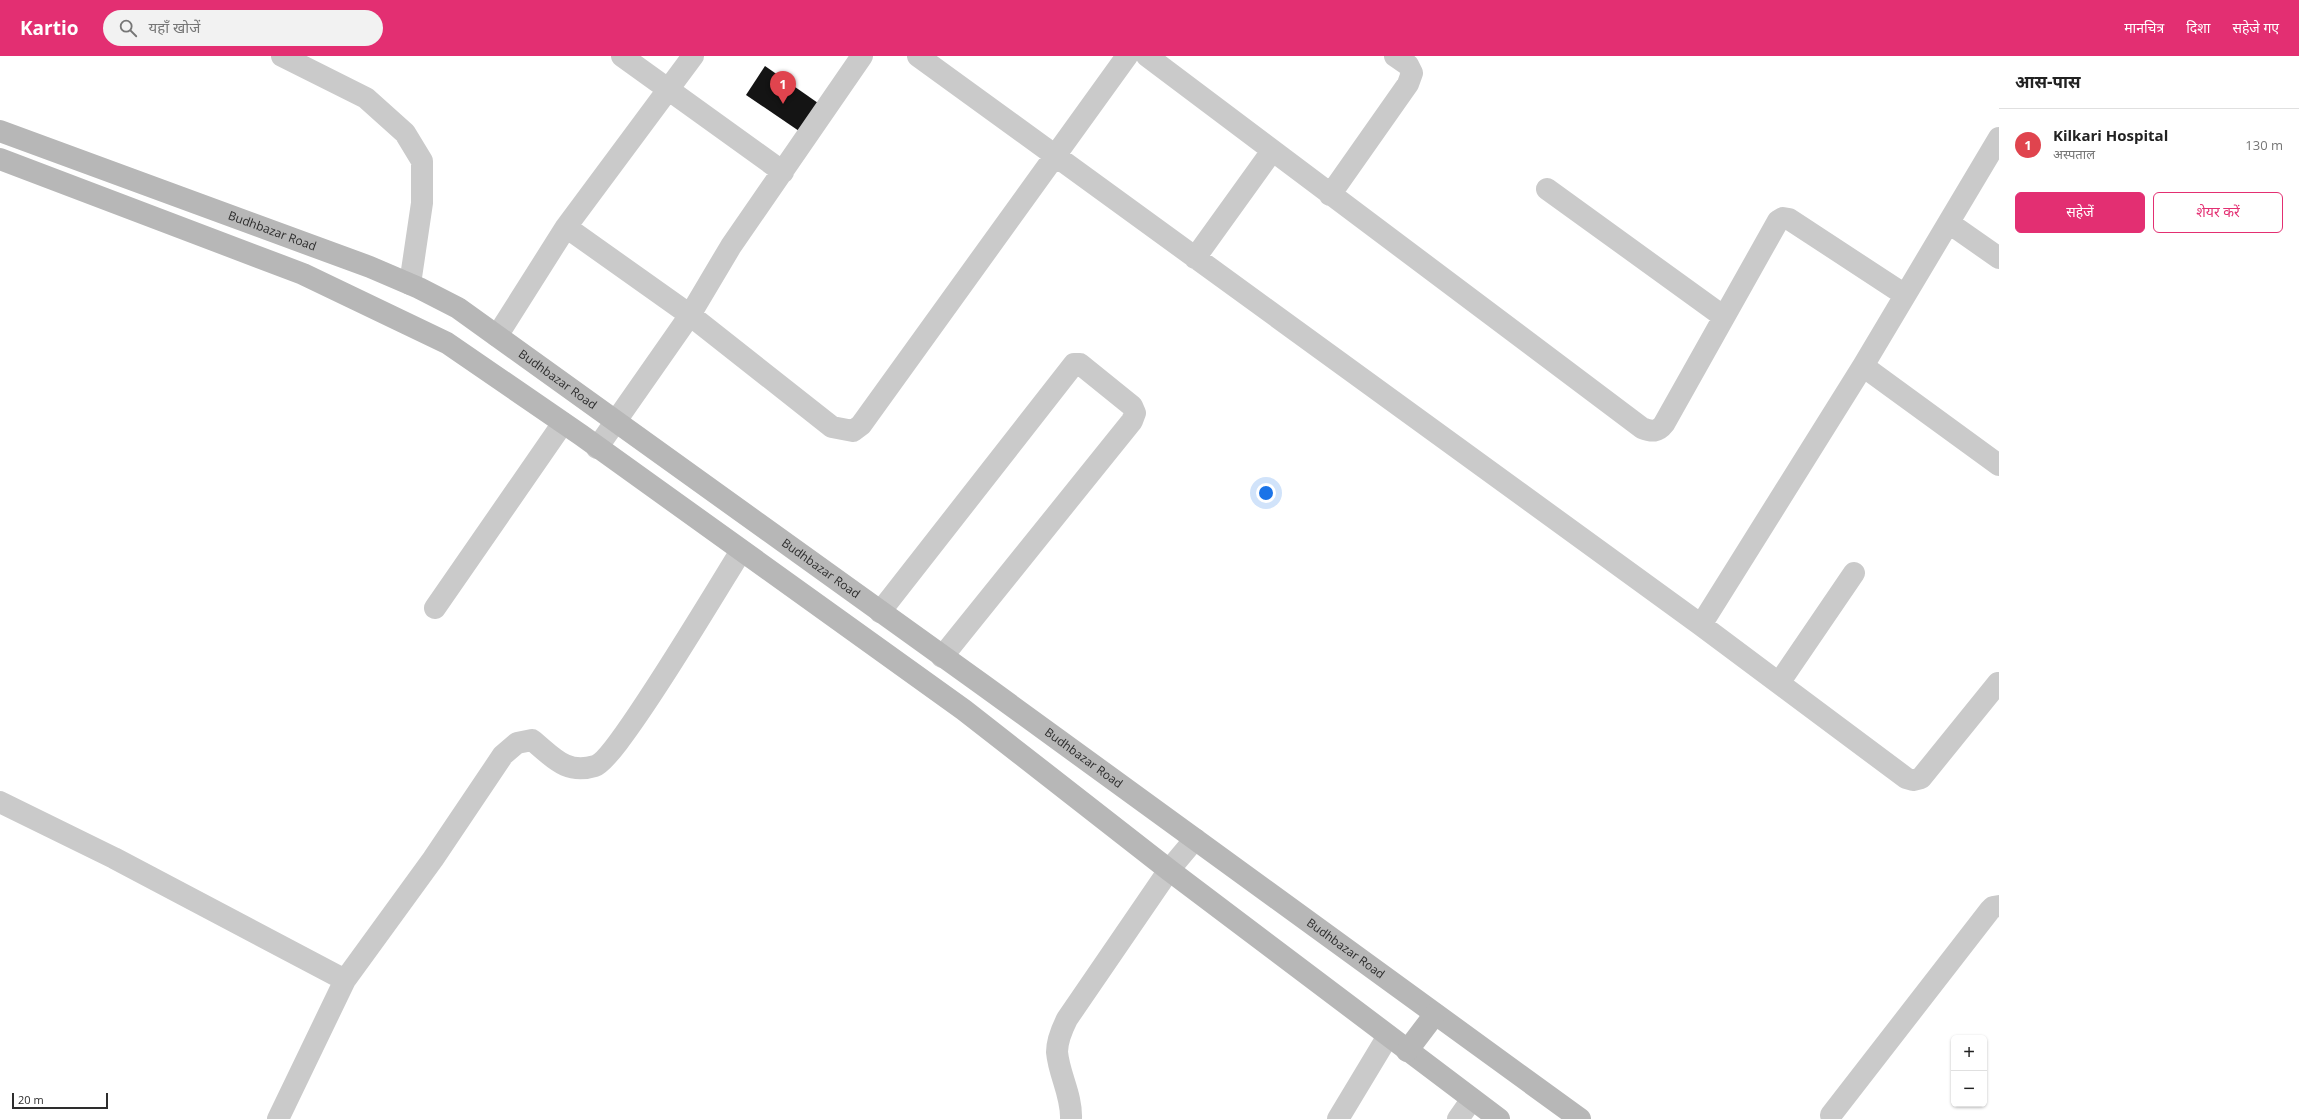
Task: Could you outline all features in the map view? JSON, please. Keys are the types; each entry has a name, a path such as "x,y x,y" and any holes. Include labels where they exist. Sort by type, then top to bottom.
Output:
{"street":[{"path":"622,56 783,172"},
{"path":"497,336 566,227 693,56"},
{"path":"597,448 690,315 731,246 862,56"},
{"path":"918,56 1700,625 1906,778 1913,780 1921,778 1998,683"},
{"path":"566,227 690,315 832,428 853,431 861,425 1054,155 1127,56"},
{"path":"1147,56 1330,195 1642,428 1650,432 1660,430 1664,424 1778,221 1783,218 1789,219 1906,295"},
{"path":"1330,195 1408,84 1412,73 1408,65 1395,56"},
{"path":"287,57 366,98 405,133 422,161 422,203 410,284"},
{"name":"Budhbazar Road","path":"0,131 370,267 410,284 458,308 1580,1119"},
{"path":"1700,625 1863,366 1999,138"},
{"path":"1195,258 1272,151"},
{"path":"0,159 303,274 455,349 563,423 964,710 1169,870 1499,1119"},
{"path":"1546,189 1724,317"},
{"path":"1949,222 1999,258"},
{"path":"455,349 472,318"},
{"path":"880,612 1074,364 1080,364 1132,406 1135,413 1132,421 942,657"},
{"path":"1863,366 1999,465"},
{"path":"435,608 563,423"},
{"path":"723,538 742,512"},
{"path":"278,1119 345,980 433,859 503,755 517,743 532,740 564,766 579,769 598,765 623,738 741,551"},
{"path":"1779,683 1854,573"},
{"path":"0,802 114,858 345,980"},
{"path":"1071,1119 1072,1106 1057,1052 1060,1035 1067,1019 1169,870 1195,840"},
{"path":"1831,1115 1990,910 1993,907 1999,906"},
{"path":"1407,1051 1435,1014"},
{"path":"1338,1119 1388,1036"},
{"path":"1458,1119 1472,1099"}],"building":[{"path":"765,66 818,103 799,131 746,95"}],"place":[{"name":"Kilkari Hospital","path":"783,104"}]}
